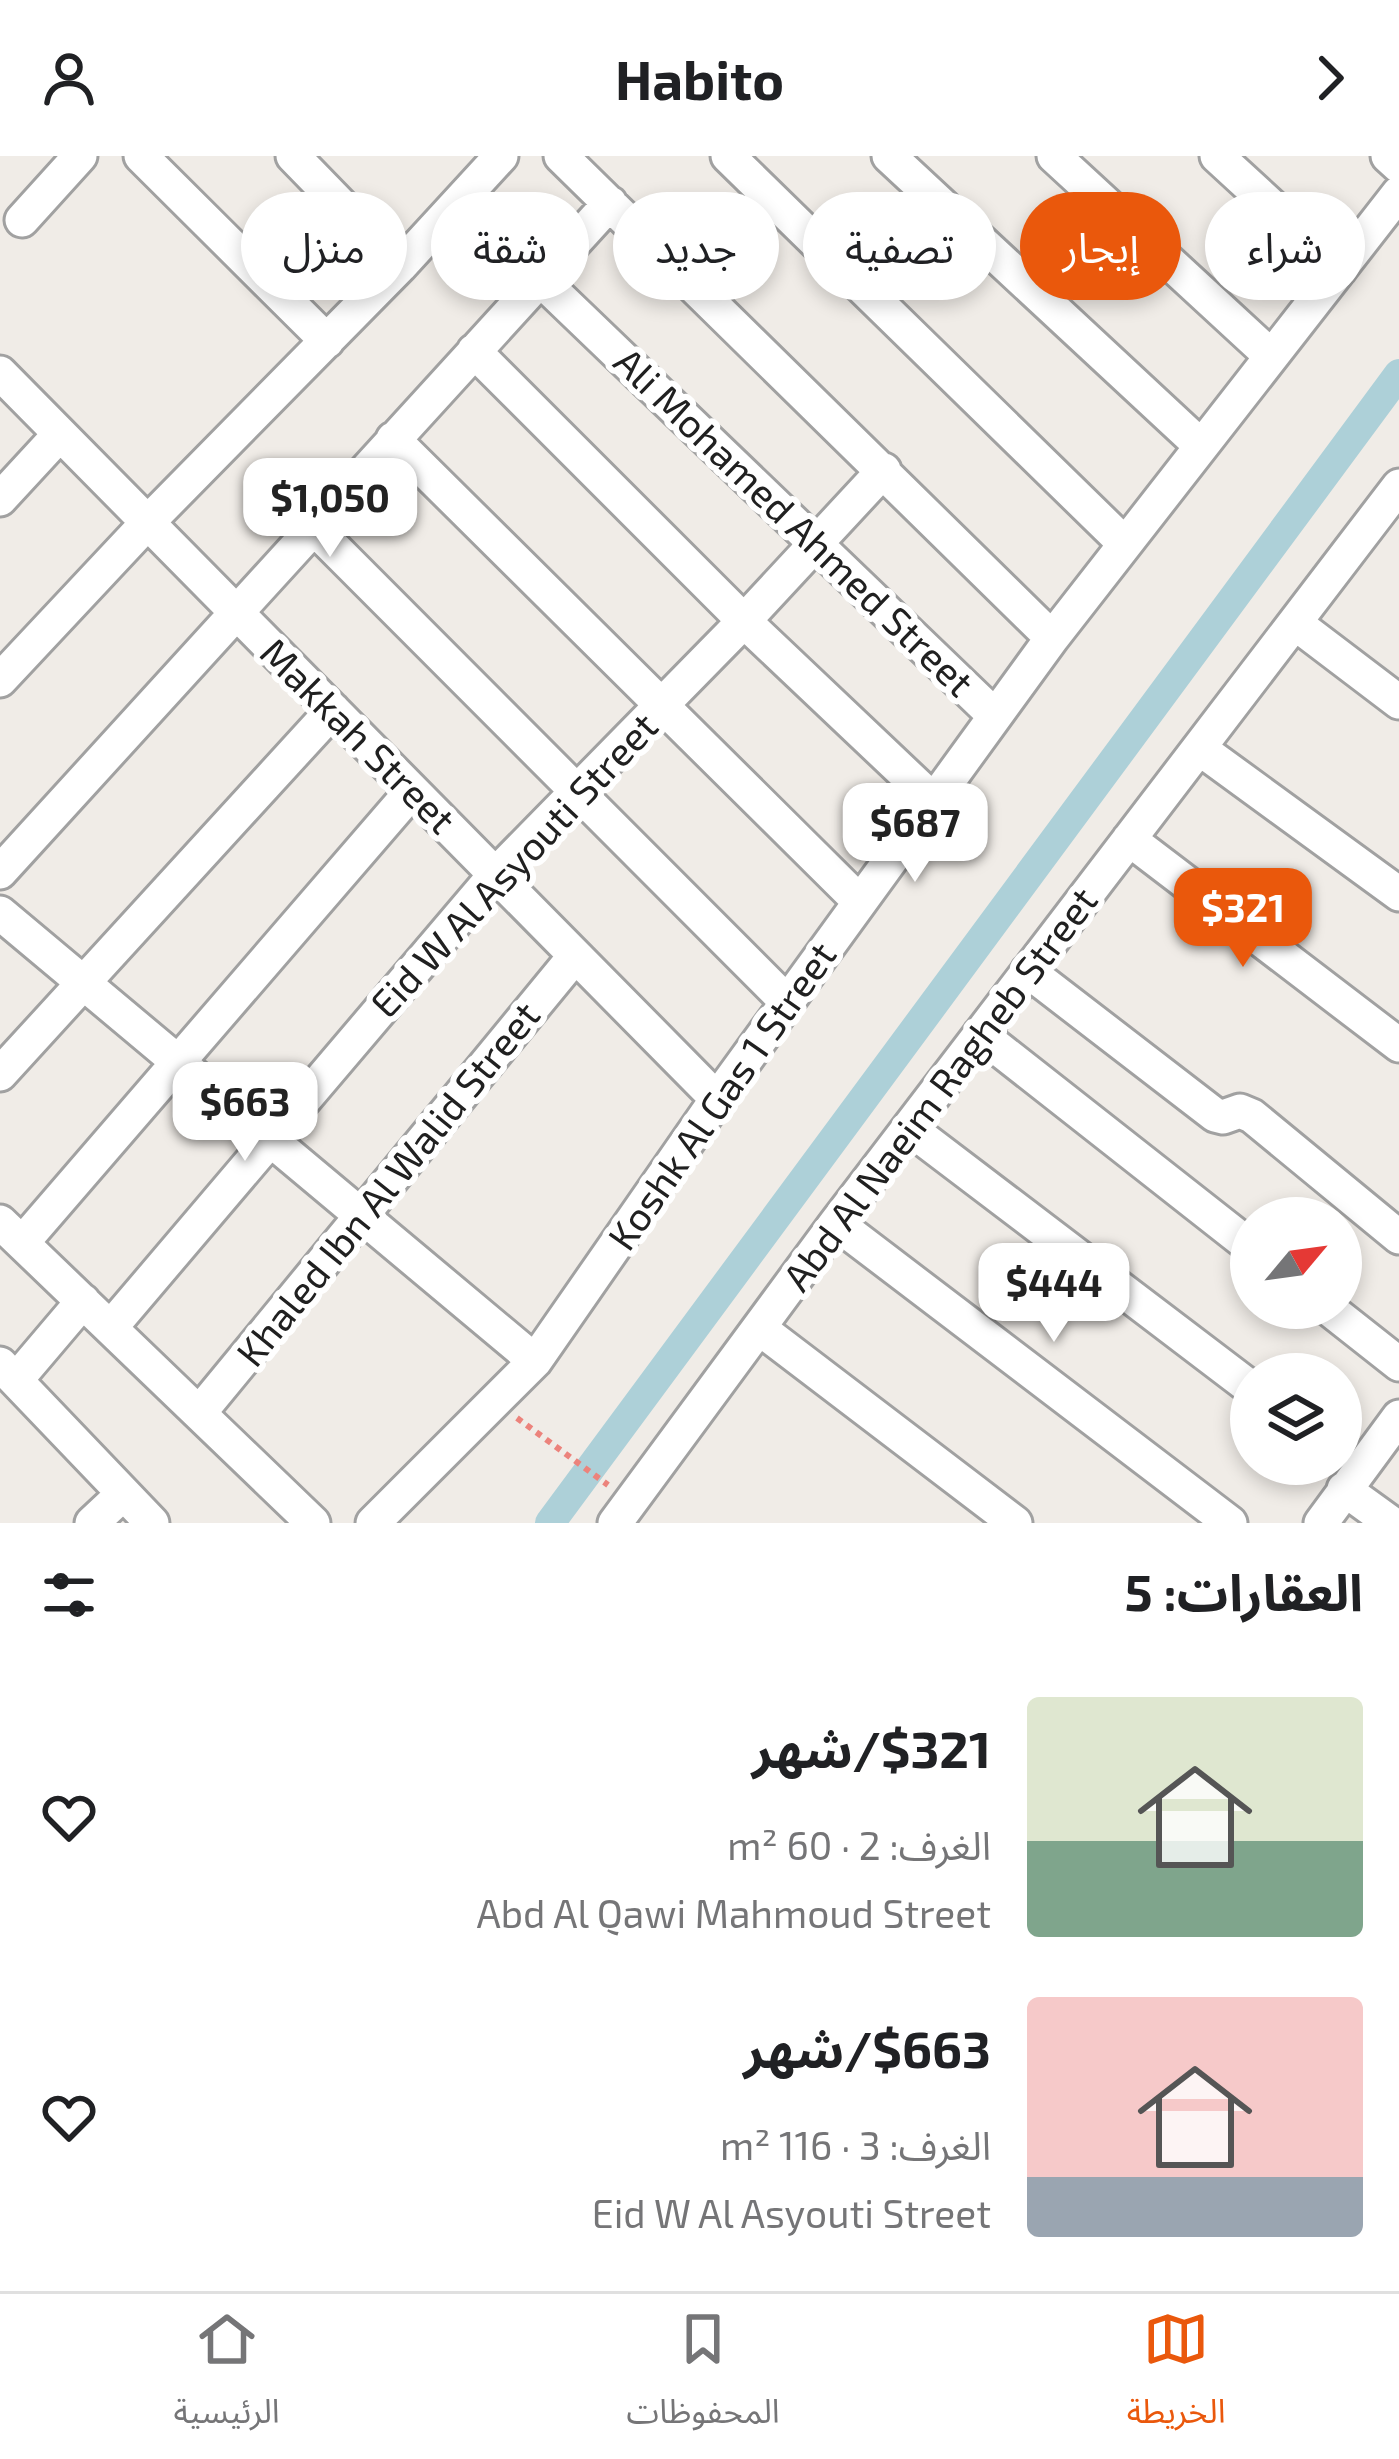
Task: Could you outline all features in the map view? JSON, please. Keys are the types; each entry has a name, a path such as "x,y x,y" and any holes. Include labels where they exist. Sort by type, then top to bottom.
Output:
{"street":[{"path":"22,220 80,156"},
{"path":"141,156 327,341"},
{"path":"293,156 328,192"},
{"path":"407,258 501,156"},
{"path":"561,156 1052,638"},
{"path":"728,156 1125,544"},
{"path":"889,156 1202,446"},
{"path":"1054,156 1271,356"},
{"path":"1216,156 1256,192"},
{"path":"1388,156 1399,166"},
{"name":"Koshk Al Gas 1 Street","path":"1365,236 1399,193"},
{"path":"589,226 610,203"},
{"path":"0,680 367,300"},
{"path":"0,872 521,300"},
{"name":"Ali Mohamed Ahmed Street","path":"562,300 995,716"},
{"name":"Koshk Al Gas 1 Street","path":"373,1523 535,1361 717,1099 1052,638 1315,300"},
{"path":"474,351 744,621 934,801"},
{"name":"Makkah Street","path":"0,373 717,1099"},
{"path":"0,499 60,434"},
{"path":"393,439 860,902"},
{"name":"Eid W Al Asyouti Street","path":"111,1327 495,875 818,544 884,470"},
{"name":"Abd Al Naeim Ragheb Street","path":"624,1520 836,1222 1399,485"},
{"path":"313,527 788,1002"},
{"path":"1295,622 1399,702"},
{"path":"0,1074 333,710"},
{"path":"1199,748 1399,894"},
{"path":"313,1523 11,1232 178,1063 412,791"},
{"path":"1129,839 1399,1045"},
{"path":"0,913 535,1361"},
{"name":"Khaled Ibn Al Walid Street","path":"200,1412 575,956"},
{"path":"1028,971 1215,1115 1240,1111 1252,1116 1399,1237"},
{"path":"980,1034 1230,1230"},
{"path":"909,1127 1230,1372"},
{"path":"836,1222 1230,1523"},
{"path":"83,1301 8,1372 152,1523"},
{"path":"759,1328 1016,1523"},
{"path":"1355,1329 1399,1364"},
{"path":"1362,1456 1399,1418"},
{"path":"1322,1523 1341,1485"},
{"path":"1359,1485 1390,1523"},
{"path":"92,1523 123,1494"}],"path":[{"path":"517,1418 576,1462"}],"waterway":[{"path":"550,1523 1399,374"}]}
